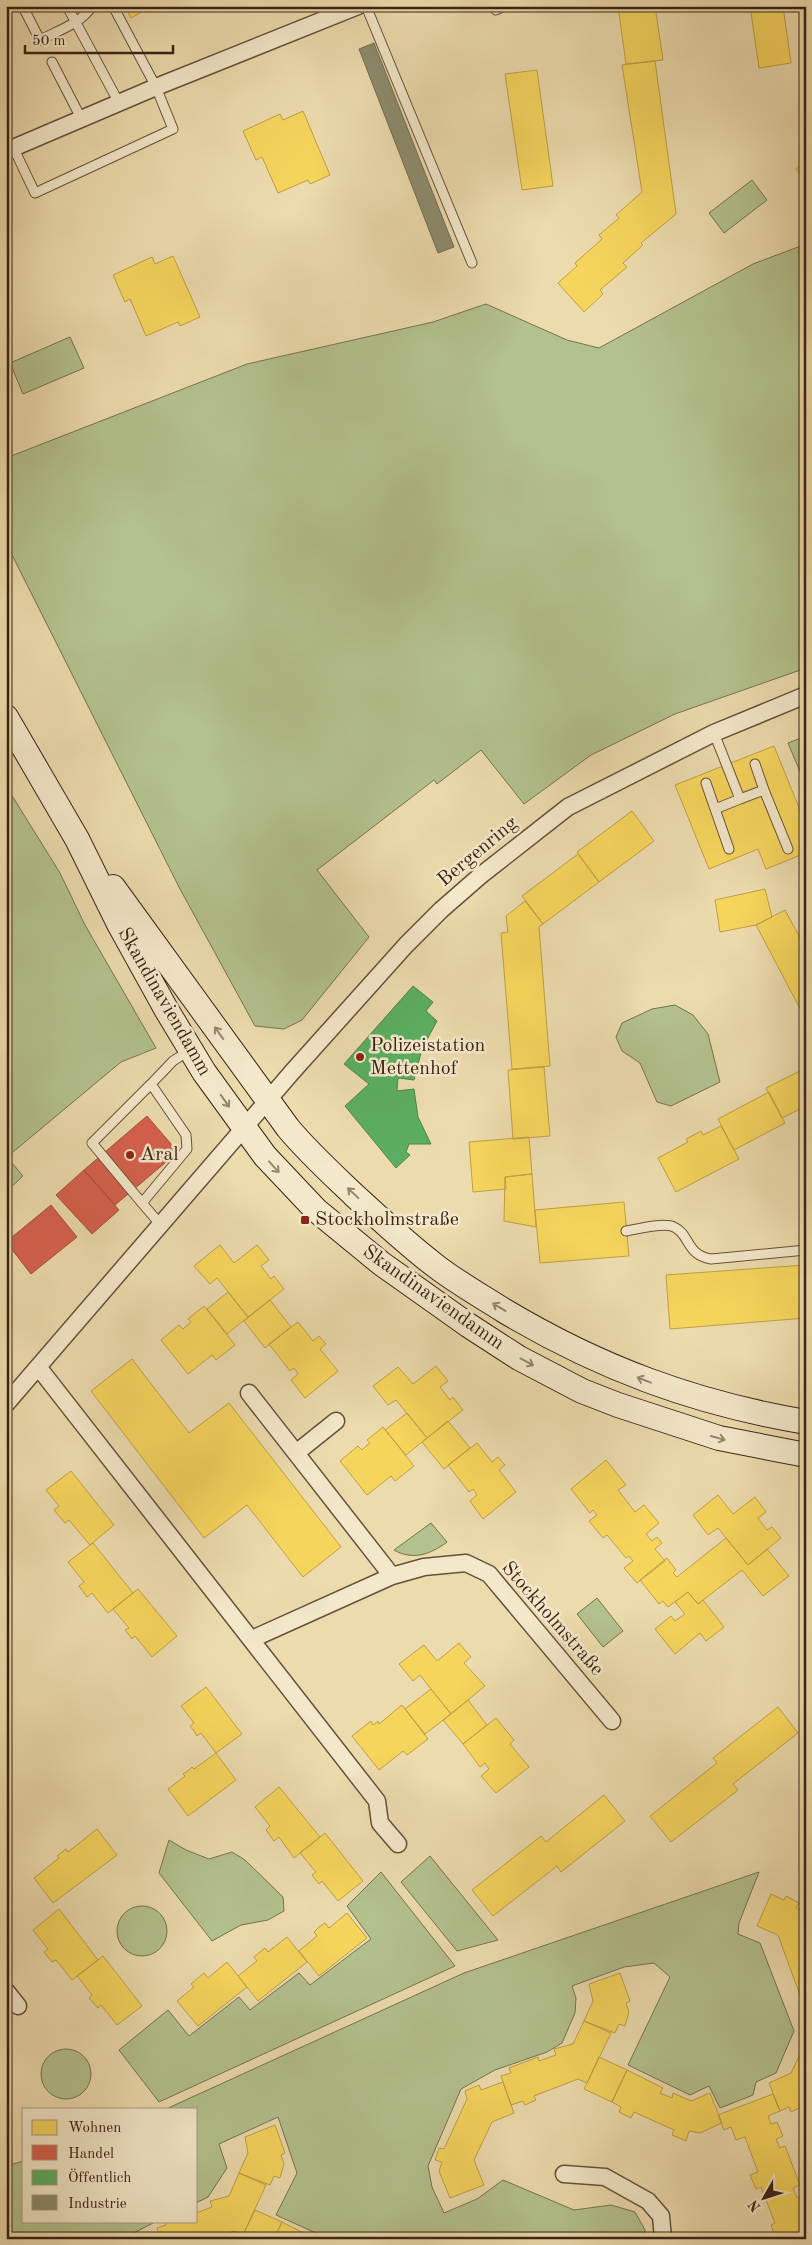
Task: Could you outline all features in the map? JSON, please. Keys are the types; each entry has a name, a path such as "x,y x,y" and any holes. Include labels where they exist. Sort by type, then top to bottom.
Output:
{"main road":[{"name":"Skandinaviendamm","path":"6,717 77,839 124,933 191,1050 244,1129 286,1180 344,1234 426,1296 519,1358 582,1391 618,1405 720,1438 806,1455"},
{"name":"Skandinaviendamm","path":"77,839 187,987 267,1102 311,1154 415,1250 461,1284 539,1331 604,1364 690,1396 769,1416 806,1422"}],"street":[{"path":"10,150 156,87 358,6"},
{"name":"Bergenring","path":"244,1129 406,945 480,876 568,807 714,733 806,695"},
{"path":"6,1404 244,1129"},
{"path":"39,1368 377,1801 380,1823 398,1844"},
{"path":"249,1393 392,1576"},
{"path":"296,1453 336,1421"},
{"name":"Stockholmstraße","path":"252,1639 392,1576 424,1567 466,1564 489,1574 612,1721"},
{"path":"6,1990 18,2006"},
{"path":"564,2174 604,2177 648,2201 661,2216 663,2239"}],"lane":[{"path":"67,6 119,103"},
{"path":"23,7 40,40 76,22 88,13 92,6"},
{"path":"10,150 35,193 173,129 156,87 113,6"},
{"path":"366,6 472,263"},
{"path":"496,10 505,6"},
{"path":"52,62 82,120"},
{"path":"714,733 740,799"},
{"path":"755,764 788,849"},
{"path":"706,782 729,849"},
{"path":"715,809 764,790"},
{"path":"160,1224 92,1143 173,1061 191,1050"},
{"path":"142,1202 187,1149 186,1135 151,1084"},
{"path":"626,1231 666,1225 673,1226 679,1230 688,1245 703,1258 806,1250"}],"green space":[{"path":"752,180 767,200 724,233 709,213"},
{"path":"806,244 806,668 675,714 591,755 524,804 481,750 437,784 434,780 317,870 369,937 302,1020 284,1029 255,1026 180,889 6,543 6,458 247,364 433,322 486,304 567,340 599,348 753,264"},
{"path":"70,337 84,368 23,394 10,363"},
{"path":"806,736 806,786 788,743"},
{"path":"6,786 60,873 85,925 156,1048 121,1062 7,1157 23,1176 6,1192"},
{"path":"675,1005 693,1015 708,1034 720,1082 671,1106 657,1102 640,1063 622,1051 616,1037 622,1023 652,1009"},
{"path":"431,1523 447,1542 435,1550 422,1555 408,1555 394,1550"},
{"path":"597,1598 623,1631 603,1647 577,1614"},
{"path":"169,1840 186,1850 209,1859 232,1852 245,1860 283,1897 284,1911 268,1920 241,1925 212,1941 159,1873"},
{"path":"430,1856 498,1940 457,1951 401,1882"},
{"path":"381,1872 455,1966 159,2102 119,2050 168,2010 189,2036 239,1997 250,2010 299,1973 310,1985 371,1939 347,1906"},
{"path":"759,1872 739,1923 738,1934 760,1943 794,2031 776,2073 756,2082 753,2095 720,2108 709,2086 690,2095 628,2065 670,1977 654,1963 624,1967 572,1986 576,1998 575,2013 562,2043 547,2052 495,2070 461,2089 428,2166 432,2187 444,2213 477,2199 503,2180 574,2210 611,2205 635,2212 645,2230 643,2239 329,2239 276,2215 297,2173 278,2117 219,2144 227,2168 208,2197 198,2202 198,2108 168,2108 464,1973"},
{"path":"147,1906 160,1913 166,1921 166,1941 160,1949 152,1955 137,1956 124,1949 118,1941 117,1926 124,1913 132,1907"},
{"path":"71,2049 84,2056 90,2064 90,2084 84,2092 76,2098 61,2099 48,2092 42,2084 41,2069 48,2056 56,2050"},
{"path":"22,2162 22,2222 155,2222 122,2239 6,2239 6,2166"}],"building: Wohnen":[{"path":"125,6 153,6 131,18"},
{"path":"618,6 655,6 663,60 626,64"},
{"path":"750,6 783,6 791,63 759,68"},
{"path":"655,61 676,214 641,243 643,245 623,263 627,267 600,290 603,294 584,312 558,283 577,266 575,263 602,239 599,235 619,218 616,215 642,192 622,65"},
{"path":"537,70 553,186 522,190 505,74"},
{"path":"303,111 330,175 310,184 308,180 278,193 262,157 256,160 243,131 280,114 283,120"},
{"path":"806,161 806,181 796,169"},
{"path":"173,256 200,317 180,326 178,322 146,336 130,299 125,302 113,275 152,257 155,264"},
{"path":"774,746 806,825 806,853 766,869 758,849 709,869 675,785"},
{"path":"632,811 654,841 599,882 577,852"},
{"path":"578,854 599,882 543,924 522,896"},
{"path":"765,889 772,917 756,925 720,932 715,900"},
{"path":"525,901 543,924 539,927 550,1066 512,1069 501,933 508,932 506,916"},
{"path":"785,910 806,949 806,1020 756,925"},
{"path":"544,1067 550,1136 513,1139 508,1070"},
{"path":"806,1068 806,1106 782,1118 766,1088"},
{"path":"769,1092 785,1123 734,1150 718,1119"},
{"path":"721,1126 739,1159 676,1192 658,1158 688,1142 686,1139 701,1131 703,1135"},
{"path":"529,1137 532,1174 505,1177 506,1189 473,1192 469,1142"},
{"path":"532,1174 536,1227 504,1221 505,1177"},
{"path":"624,1202 629,1256 540,1263 535,1210"},
{"path":"220,1245 234,1263 257,1245 269,1260 261,1266 271,1279 274,1276 284,1289 248,1317 217,1278 210,1284 194,1266"},
{"path":"805,1265 806,1318 670,1329 666,1275"},
{"path":"228,1292 248,1317 227,1334 207,1309"},
{"path":"270,1300 291,1327 265,1348 244,1321"},
{"path":"204,1306 235,1345 216,1360 212,1355 188,1374 161,1340 179,1325 183,1329 191,1322 188,1319"},
{"path":"298,1322 313,1341 319,1336 326,1344 320,1349 338,1371 305,1398 291,1380 298,1374 294,1368 290,1371 269,1344"},
{"path":"132,1359 189,1433 229,1403 341,1547 303,1577 247,1505 204,1538 91,1391"},
{"path":"436,1366 448,1381 440,1387 450,1400 453,1397 463,1410 427,1438 396,1400 388,1405 373,1386 398,1367 413,1384"},
{"path":"407,1413 427,1438 406,1455 385,1430"},
{"path":"448,1421 470,1448 444,1469 422,1442"},
{"path":"383,1427 414,1466 395,1481 391,1476 367,1495 340,1461 358,1446 362,1450 370,1443 367,1440"},
{"path":"477,1443 492,1462 498,1457 505,1465 499,1470 516,1492 483,1519 470,1501 477,1495 473,1489 469,1492 448,1465"},
{"path":"606,1460 626,1485 618,1490 635,1512 644,1505 659,1523 646,1534 652,1541 657,1537 662,1543 655,1549 665,1561 637,1583 624,1568 633,1561 629,1556 626,1558 607,1535 603,1538 589,1521 597,1515 593,1510 590,1513 571,1489"},
{"path":"71,1471 114,1525 90,1545 69,1520 65,1523 54,1510 59,1506 46,1490"},
{"path":"718,1495 733,1514 755,1497 766,1512 758,1518 767,1530 772,1527 781,1538 748,1565 718,1528 708,1535 693,1515"},
{"path":"726,1538 748,1565 767,1549 789,1576 763,1596 742,1570 698,1604 688,1592 668,1607 663,1601 659,1604 640,1580 667,1558 676,1570 673,1573 677,1577"},
{"path":"93,1543 133,1593 108,1613 92,1593 87,1597 79,1586 84,1582 68,1562"},
{"path":"138,1589 177,1636 152,1657 135,1636 132,1639 125,1630 129,1628 113,1609"},
{"path":"688,1592 698,1604 703,1600 724,1627 706,1641 700,1633 675,1654 655,1629 671,1616 675,1621 685,1614 675,1602"},
{"path":"459,1643 471,1657 464,1663 485,1686 451,1714 420,1675 413,1681 399,1664 424,1645 437,1661"},
{"path":"206,1687 242,1734 216,1753 201,1733 197,1736 190,1726 194,1723 181,1706"},
{"path":"431,1689 451,1714 425,1734 405,1709"},
{"path":"468,1700 487,1725 463,1744 443,1720"},
{"path":"402,1705 428,1739 407,1755 403,1751 379,1770 352,1736 371,1721 373,1725 378,1721 379,1724"},
{"path":"778,1707 798,1733 733,1784 738,1790 671,1842 650,1816 717,1763 713,1758"},
{"path":"496,1718 514,1740 510,1744 529,1767 496,1793 481,1776 489,1769 485,1763 480,1767 463,1744"},
{"path":"216,1753 236,1780 188,1816 168,1789 185,1776 183,1774 192,1767 194,1769"},
{"path":"279,1787 320,1837 294,1858 279,1837 274,1841 266,1830 270,1826 255,1807"},
{"path":"604,1795 625,1821 561,1872 557,1866 493,1916 472,1890 541,1836 546,1842"},
{"path":"97,1829 117,1855 53,1903 34,1878 59,1858 57,1856 66,1849 68,1852"},
{"path":"325,1833 363,1881 338,1901 322,1881 319,1884 312,1875 316,1872 300,1853"},
{"path":"771,1894 784,1900 786,1896 799,1903 796,1908 806,1914 804,2006 778,1935 757,1926"},
{"path":"59,1909 98,1960 72,1980 56,1960 52,1962 44,1952 48,1949 33,1930"},
{"path":"347,1913 367,1938 319,1976 299,1951 317,1936 314,1932 319,1927 325,1923 329,1928"},
{"path":"287,1937 307,1962 258,2001 238,1976 257,1961 254,1957 265,1948 268,1952"},
{"path":"103,1956 142,2006 117,2025 101,2005 98,2008 89,1998 92,1995 77,1976"},
{"path":"227,1962 247,1987 198,2026 177,2001 194,1987 191,1984 204,1973 208,1978"},
{"path":"620,1973 630,2001 626,2003 629,2012 625,2026 619,2024 615,2033 584,2021 593,2001 589,1984"},
{"path":"584,2021 611,2033 587,2083 578,2079 534,2096 536,2100 525,2105 523,2101 511,2105 501,2076 511,2073 509,2068 538,2057 539,2061 556,2055 554,2049 573,2044"},
{"path":"806,2042 806,2105 791,2112 789,2107 780,2111 769,2083 791,2073"},
{"path":"599,2057 627,2070 612,2102 584,2089"},
{"path":"627,2070 663,2088 660,2093 672,2098 673,2093 691,2101 710,2093 722,2123 700,2133 689,2131 686,2141 672,2135 674,2130 634,2112 631,2118 619,2112 621,2107 612,2102"},
{"path":"503,2082 514,2113 492,2122 474,2160 484,2185 450,2198 439,2171 442,2162 435,2160 439,2148 444,2149 467,2099 465,2091 479,2085 481,2090"},
{"path":"773,2094 780,2111 768,2116 771,2124 777,2122 783,2136 776,2139 780,2148 785,2146 800,2185 793,2188 797,2198 801,2196 806,2207 806,2211 801,2213 804,2222 806,2221 806,2239 767,2239 775,2236 771,2225 775,2223 761,2187 756,2189 750,2175 758,2172 745,2137 736,2140 731,2127 724,2130 718,2115"},
{"path":"275,2125 285,2153 281,2155 284,2164 280,2178 274,2176 270,2185 239,2173 248,2153 245,2137"},
{"path":"239,2173 266,2185 243,2235 234,2231 214,2239 160,2239 157,2228 166,2225 165,2222 198,2222 198,2212 212,2207 210,2201 229,2196"},
{"path":"255,2210 282,2222 274,2239 241,2239"},
{"path":"282,2222 315,2239 274,2239"},
{"path":"764,2233 767,2239 749,2239"}],"building: Handel":[{"path":"147,1116 178,1152 115,1205 84,1170"},
{"path":"84,1170 119,1210 92,1234 56,1195"},
{"path":"51,1205 77,1237 31,1274 6,1242"}],"building: Öffentlich":[{"path":"413,986 433,1002 426,1011 437,1021 422,1049 414,1080 398,1078 397,1091 414,1089 418,1117 431,1144 409,1144 406,1152 410,1155 396,1168 345,1106 369,1084 344,1064"}],"building: Industrie":[{"path":"374,43 454,247 438,253 359,49"}],"place":[{"name":"Polizeistation Mettenhof","path":"360,1057"},
{"name":"Aral","path":"130,1155"},
{"name":"Stockholmstraße","path":"305,1220"}]}
